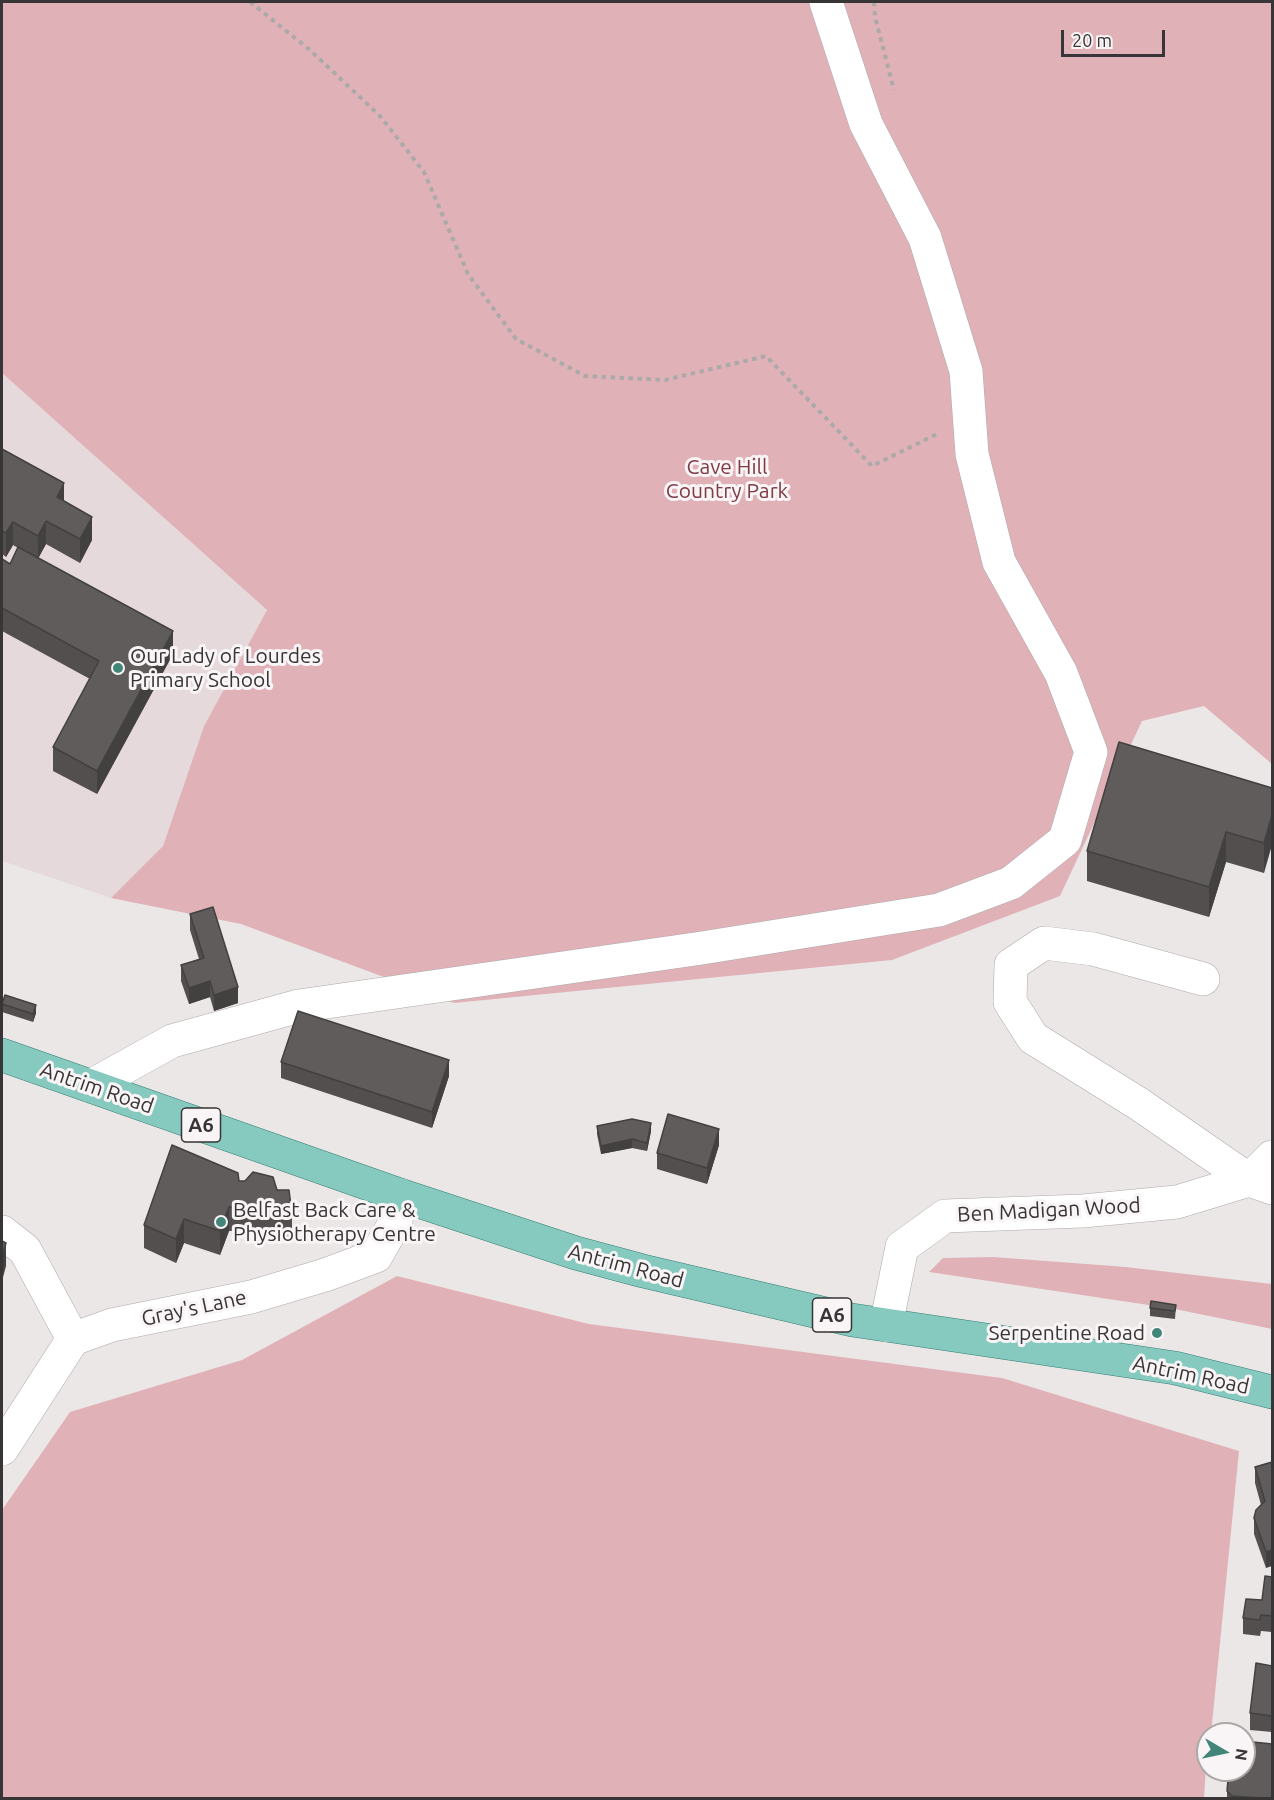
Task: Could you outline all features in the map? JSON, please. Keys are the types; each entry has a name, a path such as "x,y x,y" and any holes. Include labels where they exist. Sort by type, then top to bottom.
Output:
{"main road":[{"name":"Antrim Road","path":"2,1055 400,1195 576,1253 643,1271 709,1288 886,1325 1175,1368 1272,1392"}],"street":[{"path":"91,1086 172,1041 299,1006 702,948 939,910 1011,883 1065,840 1091,752 1061,673 999,562 972,454 966,371 925,238 866,124 826,2"},
{"path":"1203,979 1093,949 1044,943 1011,965 1010,1002 1033,1038 1261,1184"},
{"name":"Ben Madigan Wood","path":"886,1325 902,1247 945,1216 1083,1211 1178,1203 1261,1184 1272,1157"},
{"name":"Gray's Lane","path":"73,1339 112,1325 252,1296 326,1275 376,1256 396,1221 400,1195"},
{"path":"2,1232 25,1250 73,1339 2,1449"}],"path":[{"path":"250,2 310,50 387,125 424,172 468,274 516,339 585,376 665,380 766,356 872,466 970,418"},
{"path":"874,2 875,17 895,96"}],"shaded area":[{"name":"Our Lady of Lourdes Primary School","path":"2,373 267,610 204,726 163,846 111,898 2,861"}],"green space":[{"name":"Cave Hill Country Park","path":"2,2 1272,2 1272,764 1204,706 1142,721 1060,896 892,960 454,1003 241,924 111,898 163,846 204,726 267,610 2,373"},
{"path":"993,1257 1126,1267 1272,1284 1272,1329 1175,1309 929,1272 943,1258"},
{"path":"397,1276 589,1324 1002,1378 1239,1451 1212,1722 1196,1722 1196,1782 1205,1782 1204,1798 2,1798 2,1510 70,1412 242,1360"}],"building":[{"path":"2,449 64,483 57,497 92,517 80,539 46,521 38,536 13,522 6,533 2,531"},
{"path":"18,547 173,631 97,771 53,747 99,661 2,608 2,559 10,564"},
{"path":"1119,742 1272,788 1272,815 1264,843 1226,832 1209,887 1087,851"},
{"path":"213,907 238,987 214,995 210,981 189,988 181,965 204,958 190,914"},
{"path":"5,995 36,1005 33,1014 2,1004"},
{"path":"298,1011 449,1060 432,1112 281,1062"},
{"path":"668,1114 719,1129 707,1168 657,1153"},
{"path":"632,1119 651,1123 647,1143 632,1139 601,1146 597,1126"},
{"path":"172,1145 238,1173 239,1181 245,1181 253,1172 273,1177 277,1190 289,1190 292,1214 283,1215 279,1211 238,1214 238,1208 229,1207 220,1231 184,1219 176,1239 144,1225"},
{"path":"2,1241 6,1243 2,1257"},
{"path":"1151,1301 1176,1305 1175,1311 1150,1308"},
{"path":"1272,1462 1272,1550 1266,1552 1254,1518 1256,1510 1265,1501 1255,1467"},
{"path":"1265,1576 1272,1577 1272,1616 1261,1615 1260,1620 1243,1618 1246,1599 1262,1600"},
{"path":"1256,1663 1272,1666 1272,1716 1250,1713"},
{"path":"1256,1742 1272,1744 1272,1798 1232,1796 1227,1791 1228,1782 1256,1782"}],"place":[{"name":"Our Lady of Lourdes Primary School","path":"118,668"},
{"name":"Belfast Back Care & Physiotherapy Centre","path":"221,1222"},
{"name":"Serpentine Road","path":"1157,1333"}]}
